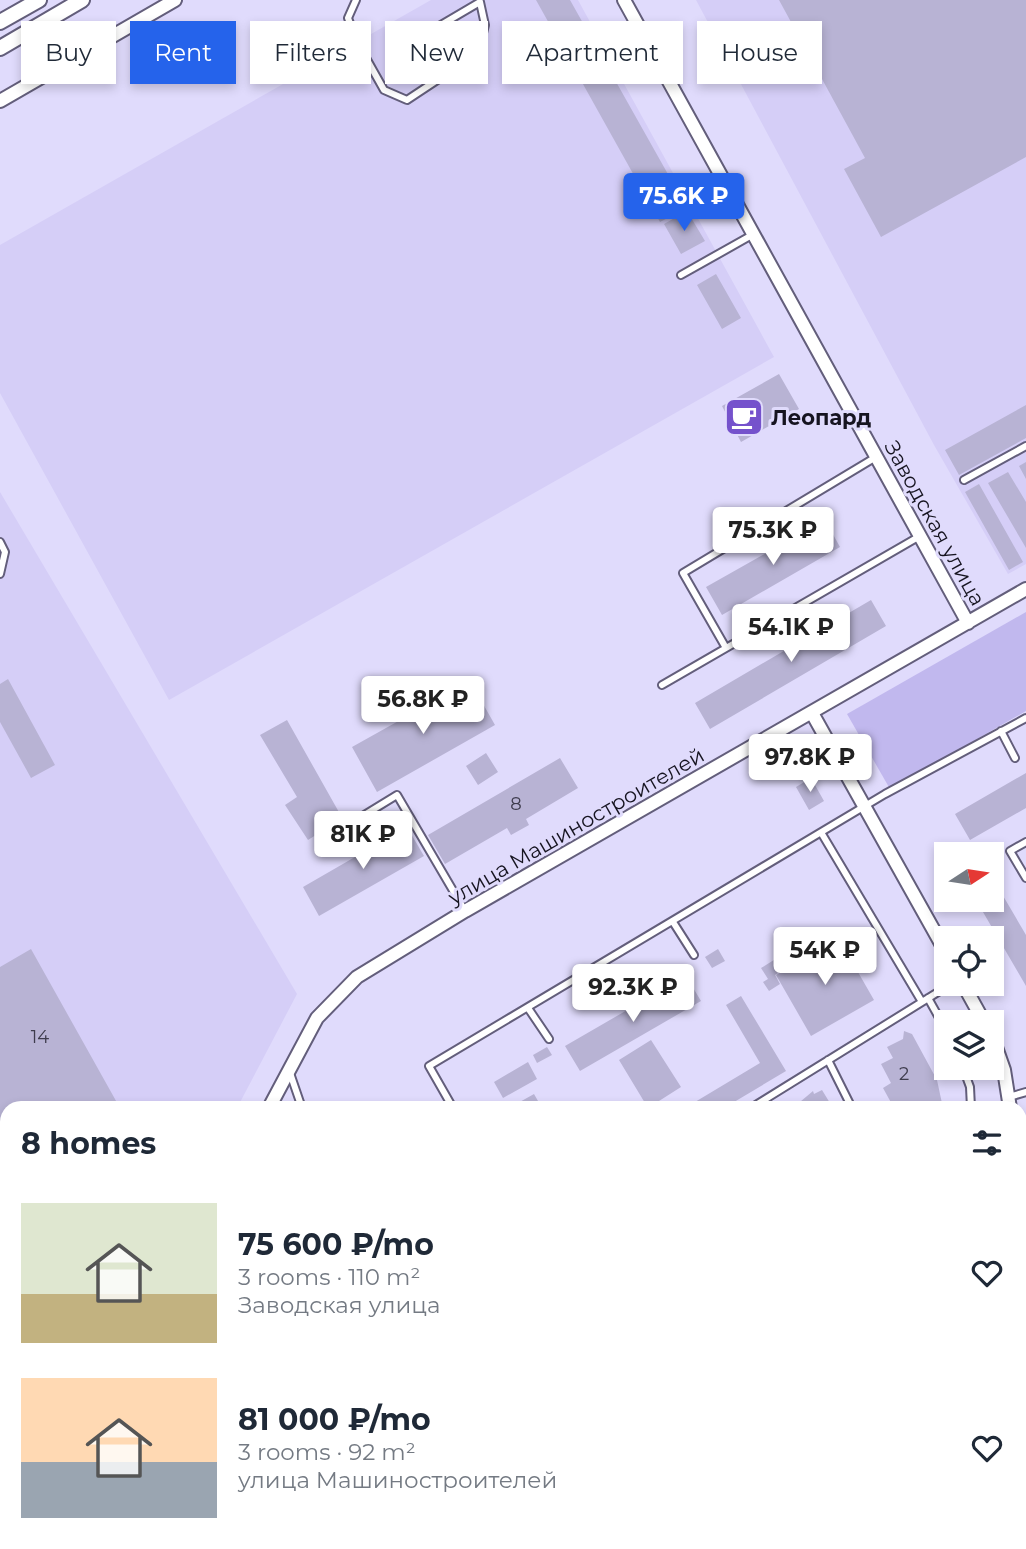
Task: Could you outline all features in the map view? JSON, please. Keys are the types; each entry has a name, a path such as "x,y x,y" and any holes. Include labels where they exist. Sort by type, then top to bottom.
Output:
{"street":[{"path":"0,22 39,0"},
{"path":"0,48 82,0"},
{"path":"0,101 175,0"},
{"name":"Заводская улица","path":"624,0 968,622"},
{"name":"улица Машиностроителей","path":"274,1101 317,1017 357,977 465,911 1026,589"},
{"path":"812,713 934,931"},
{"path":"1004,1080 1010,1101"}],"lane":[{"path":"356,0 348,18 357,42 384,90 407,100 431,84"},
{"path":"448,21 481,2 484,21"},
{"path":"681,275 752,234"},
{"path":"964,480 1026,446"},
{"path":"726,648 682,573 876,457"},
{"path":"662,685 920,536"},
{"path":"0,542 5,552 0,574"},
{"path":"449,1101 429,1066 885,794 1026,718"},
{"path":"1001,731 1015,758"},
{"path":"348,825 397,795 465,911"},
{"path":"822,834 934,1013"},
{"path":"1026,842 1010,850 1026,878"},
{"path":"673,922 694,955"},
{"path":"762,1101 934,994"},
{"path":"528,1008 549,1040"},
{"path":"828,1060 848,1101"},
{"path":"289,1070 300,1101"},
{"path":"967,1080 971,1101"}],"shaded area":[{"path":"431,0 578,0 590,21 502,21 502,84 624,84 774,357 169,700 0,393 0,245 283,84 371,84 371,34 385,26 385,84 488,84 488,21 394,21"},
{"path":"696,0 1026,0 1026,564 1008,574 934,445 741,84 822,84 822,21 707,21"},
{"path":"0,492 297,994 241,1101 0,1101"},
{"path":"1026,612 1026,711 890,789 847,714"}],"building":[{"path":"536,0 570,0 582,21 548,21"},
{"path":"779,0 1026,0 1026,157 881,237 844,169 865,158 822,79 822,21 790,21"},
{"path":"583,84 617,84 687,208 660,222"},
{"path":"687,211 705,241 681,254 664,224"},
{"path":"716,274 741,318 722,329 697,285"},
{"path":"779,374 799,409 741,442 722,406"},
{"path":"1026,405 1026,438 959,475 945,450"},
{"path":"1026,462 1026,479 1019,466"},
{"path":"1008,472 1026,502 1026,548 988,483"},
{"path":"979,484 1023,562 1009,570 965,492"},
{"path":"825,520 840,547 722,615 706,587"},
{"path":"871,600 886,626 710,729 695,703"},
{"path":"8,679 55,765 31,778 0,722 0,684"},
{"path":"470,681 495,725 377,792 352,747"},
{"path":"287,720 340,814 316,829 319,833 308,840 285,805 297,797 260,735"},
{"path":"486,753 498,772 478,785 466,766"},
{"path":"560,758 578,788 526,819 529,825 511,835 507,828 445,864 428,835"},
{"path":"1026,773 1026,808 970,840 955,814"},
{"path":"811,778 824,801 809,810 796,787"},
{"path":"407,827 424,856 319,916 303,887"},
{"path":"1004,897 1026,935 1026,986 1004,948 1004,926 991,926 983,912 1004,912"},
{"path":"839,939 874,1000 811,1036 776,975"},
{"path":"31,949 116,1101 0,1101 0,967"},
{"path":"718,949 725,961 712,968 705,957"},
{"path":"777,958 784,969 775,975 780,984 769,991 763,982 768,979 761,968"},
{"path":"686,976 701,1001 580,1071 565,1046"},
{"path":"741,996 786,1071 736,1101 697,1101 760,1063 726,1005"},
{"path":"904,1031 912,1034 934,1074 934,1080 937,1080 942,1101 890,1101 883,1088 891,1083 881,1064 893,1058 887,1047 903,1039"},
{"path":"651,1040 681,1087 659,1101 644,1101 619,1060"},
{"path":"547,1047 552,1055 537,1063 533,1055"},
{"path":"528,1062 537,1079 503,1098 494,1082"},
{"path":"822,1090 829,1101 801,1101 813,1091 814,1094"},
{"path":"534,1094 538,1101 522,1101"}],"place":[{"name":"Леопард","path":"744,417"}]}
